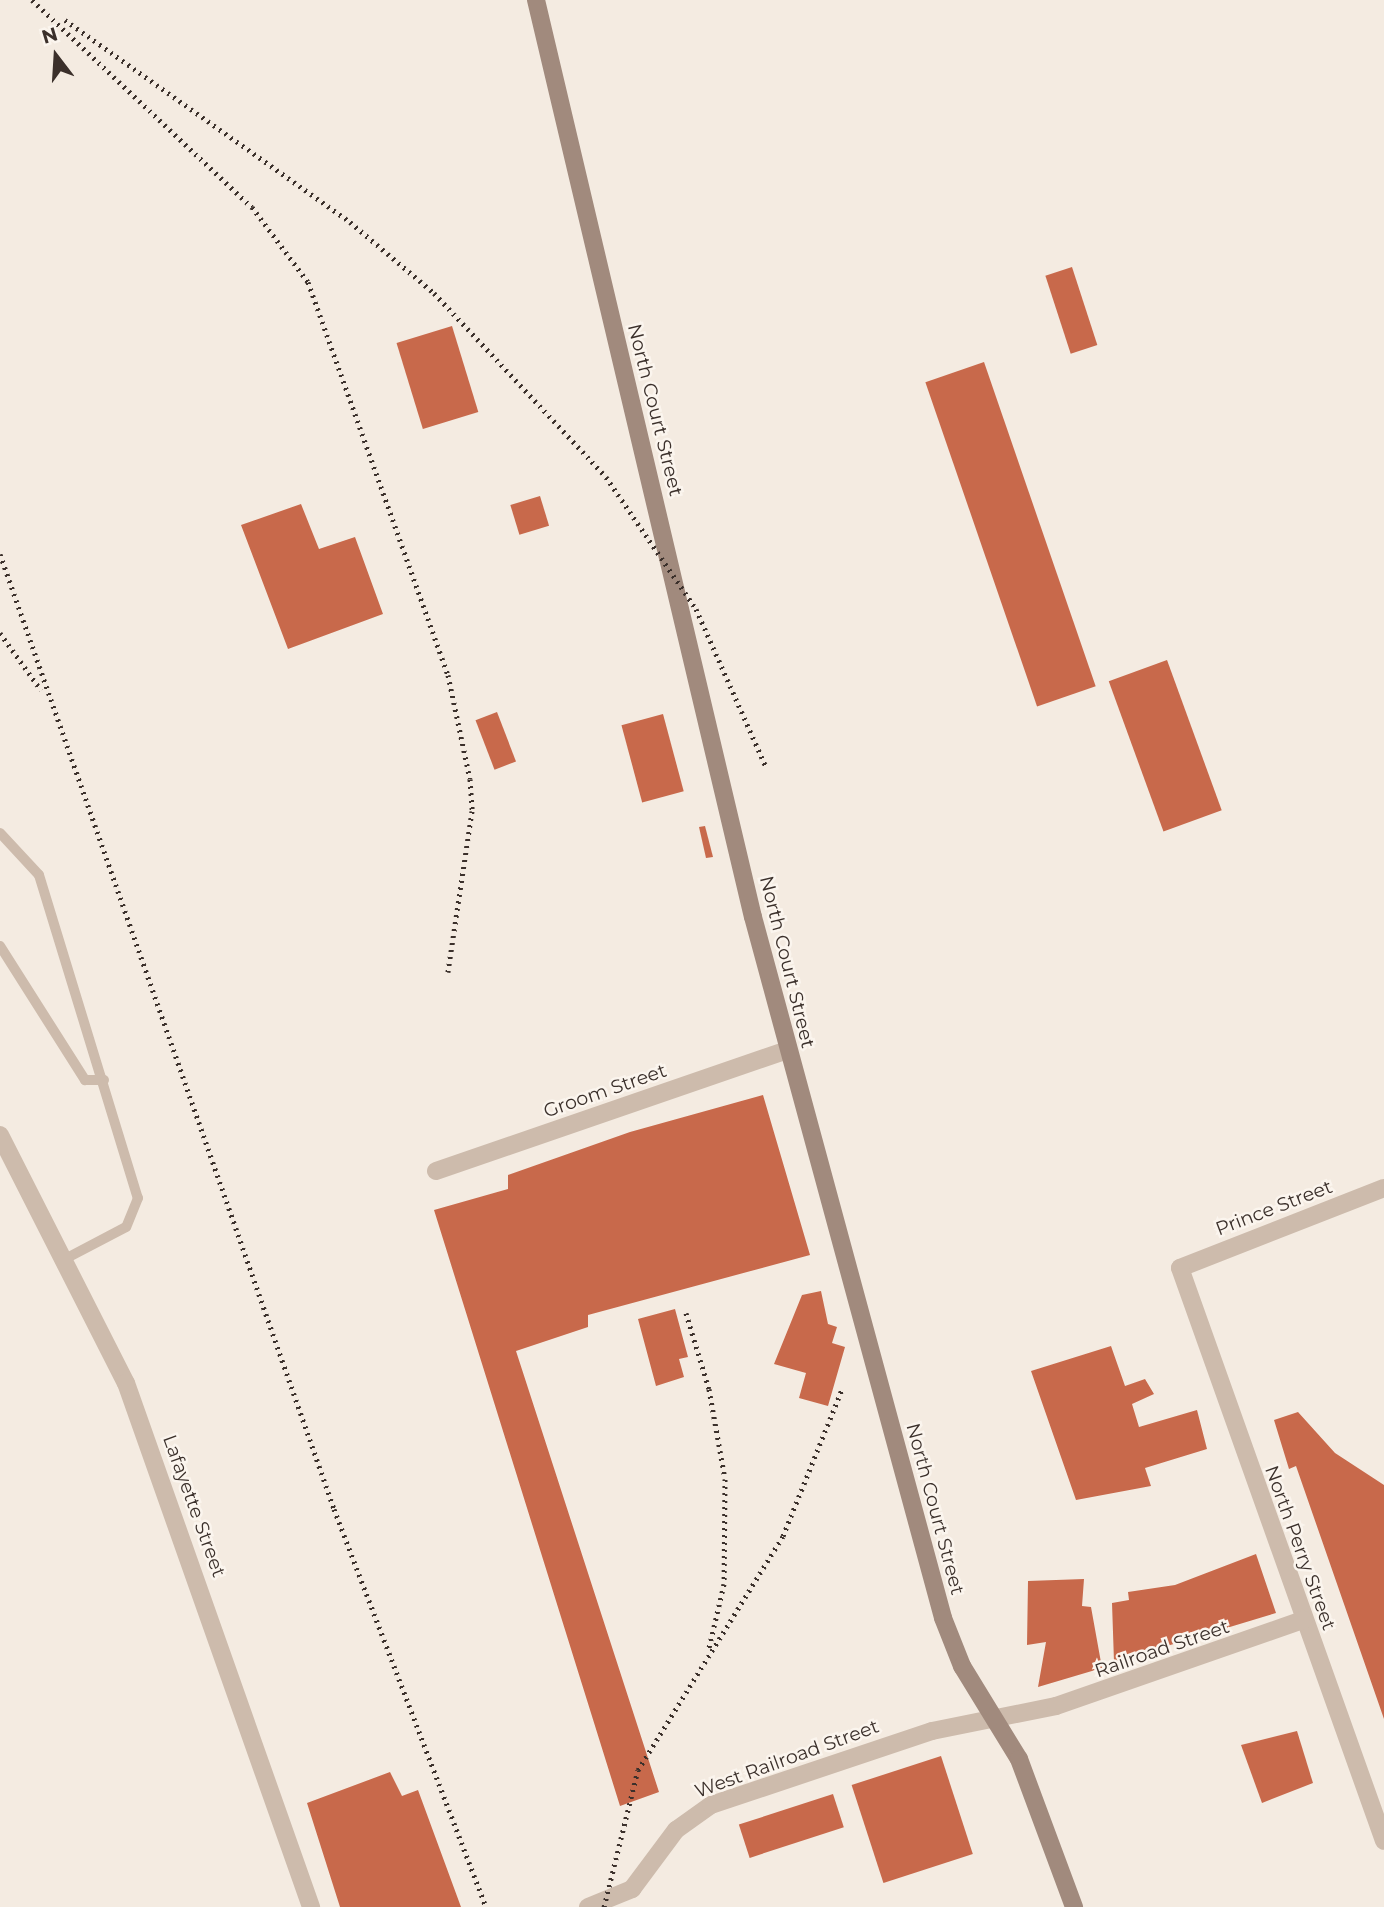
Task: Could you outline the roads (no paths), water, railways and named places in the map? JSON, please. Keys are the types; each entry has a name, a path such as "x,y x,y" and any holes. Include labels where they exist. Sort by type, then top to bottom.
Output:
{"main road":[{"name":"North Court Street","path":"536,0 787,1050 943,1618 962,1666 1020,1759 1074,1907"}],"street":[{"name":"Groom Street","path":"436,1171 787,1050"},
{"name":"Lafayette Street","path":"0,1135 67,1258 160,1470 311,1907"},
{"name":"Prince Street","path":"1180,1268 1384,1188"},
{"name":"North Perry Street","path":"1180,1268 1303,1620 1384,1841"},
{"name":"Railroad Street","path":"995,1718 1031,1711 1303,1620"},
{"name":"West Railroad Street","path":"588,1907 632,1889 676,1830 711,1805 932,1731 995,1718"}],"lane":[{"path":"0,833 39,875 138,1198 126,1227 67,1258"},
{"path":"0,946 85,1080 104,1080"}],"railway":[{"path":"32,0 252,207 308,282 448,675 470,779 472,811 448,972"},
{"path":"65,20 350,222 434,293 606,477 696,609 765,765"},
{"path":"0,554 334,1509 486,1907"},
{"path":"0,633 41,690"},
{"path":"686,1313 709,1389 725,1479 724,1584 709,1648"},
{"path":"604,1907 638,1770 783,1536 842,1389"}]}
